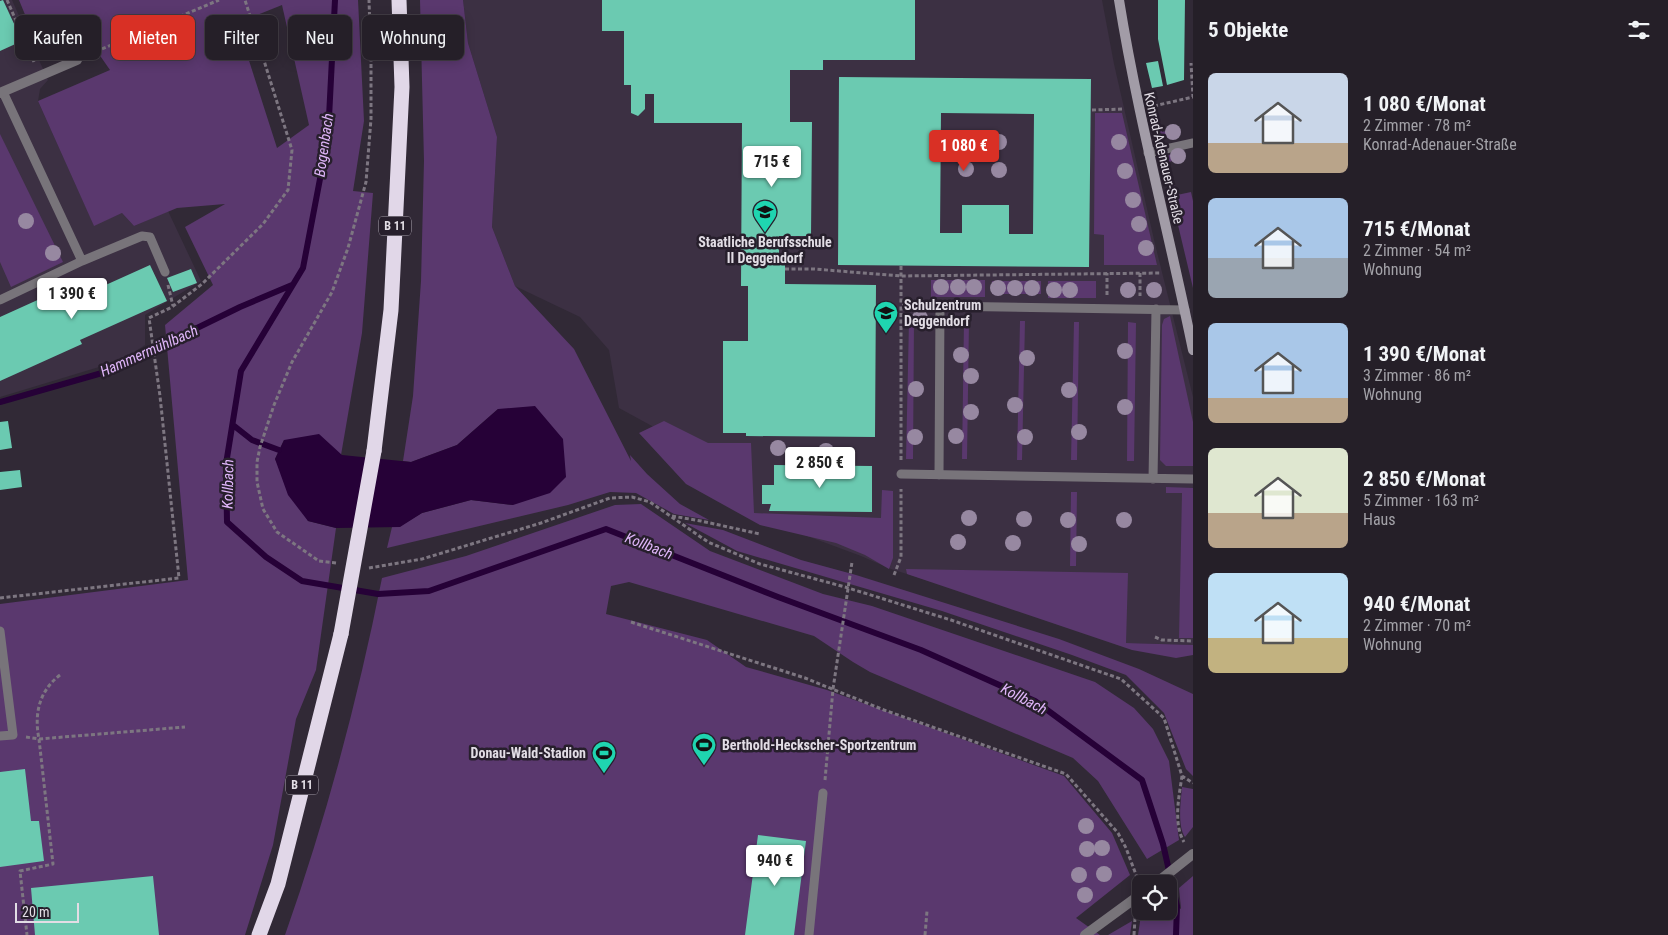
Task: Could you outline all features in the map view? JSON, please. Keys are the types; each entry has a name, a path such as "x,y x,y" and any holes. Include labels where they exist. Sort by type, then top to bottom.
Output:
{"highway":[{"name":"B 11","path":"259,935 278,884 340,634 374,451 390,310 402,87 399,0"}],"street":[{"name":"Konrad-Adenauer-Straße","path":"1119,0 1148,153 1193,350"},
{"path":"1,93 77,60"},
{"path":"1166,875 1192,854"},
{"path":"1085,935 1132,901"}],"lane":[{"path":"1,93 82,261"},
{"path":"1148,153 1193,143"},
{"path":"0,300 82,261 142,236 150,237 165,272"},
{"path":"939,475 940,306 1185,310"},
{"path":"1153,479 1156,309"},
{"path":"901,474 1193,480"},
{"path":"0,631 13,735 0,736"},
{"path":"809,935 823,793"}],"path":[{"path":"7,0 40,76"},
{"path":"101,50 218,0"},
{"path":"0,598 179,578 160,396 149,318 173,306 202,284 263,224 288,190 292,150 245,0"},
{"path":"337,564 319,561 277,532 263,509 257,482 257,462 260,446 274,405 292,362 332,292 348,248 366,182 371,119 369,0"},
{"path":"1150,107 1193,97 1191,63"},
{"path":"1092,110 1127,109"},
{"path":"894,576 900,557 902,266"},
{"path":"785,269 814,269 902,276 1176,272"},
{"path":"165,272 173,306"},
{"path":"1107,273 1107,308"},
{"path":"1140,273 1140,309"},
{"path":"902,305 940,306"},
{"path":"364,567 372,568 422,559 541,523 610,498 632,497 650,502 708,542 760,564 845,586 1122,679 1164,718 1182,776 1177,811 1182,838 1192,854"},
{"path":"668,516 760,534"},
{"path":"823,793 833,689 852,562"},
{"path":"630,622 805,678 884,710 1066,774 1118,833 1135,869"},
{"path":"1155,637 1162,640 1193,641"},
{"path":"27,935 20,871 53,864 36,713 42,697 52,680 60,675"},
{"path":"13,735 39,739 185,727"},
{"path":"1182,776 1193,783"},
{"path":"925,935 927,911"}],"shaded area":[{"path":"0,0 12,0 19,15 15,15 15,60 39,60 48,80 40,89 38,101 94,225 122,213 134,226 168,211 201,281 145,315 145,345 122,360 0,397"},
{"path":"19,0 358,0 364,121 353,191 373,193 362,333 341,455 284,440 275,459 308,521 336,528 316,670 296,719 273,845 245,935 0,935 0,604 188,580 165,325 213,285 185,227 225,204 177,208 134,226 122,213 94,226 38,101 110,70 101,57 101,15 25,15","holes":["282,5 288,32 288,15 352,15 352,60 294,60 309,125 277,148 249,60 205,60 205,15 257,15"]},
{"path":"420,0 463,0 468,43 497,137 492,227 515,286 574,349 631,461 630,455 647,474 680,504 709,520 674,514 636,493 610,492 568,505 387,548 392,527 400,526 422,513 471,500 513,505 498,409 457,445 411,462 403,461 413,396 421,281 424,161 421,60 464,60 464,15 420,15"},
{"name":"Schulzentrum Deggendorf","path":"463,0 1102,0 1114,64 1155,244 1193,397 1193,645 1126,643 891,569 748,514 694,449 619,408 609,350 580,317 515,286 492,227 497,137 468,43"},
{"path":"1095,113 1122,113 1157,265 1104,265 1104,235 1094,234"},
{"path":"1158,113 1162,132 1175,129 1176,135 1161,138 1156,134 1151,114"},
{"path":"0,134 63,262 11,287 0,262"},
{"path":"1182,153 1182,158 1169,162 1177,195 1191,192 1193,201 1193,288 1163,162 1165,156"},
{"path":"931,280 985,280 985,297 931,297"},
{"path":"992,281 1041,281 1041,294 992,294"},
{"path":"1048,281 1096,281 1096,298 1048,298"},
{"path":"1170,316 1193,422 1193,466 1166,466 1160,460 1162,325 1164,319"},
{"path":"909,320 914,320 913,459 906,459"},
{"path":"964,321 969,321 967,459 962,459"},
{"path":"1020,321 1025,321 1022,460 1017,460"},
{"path":"1074,322 1079,322 1077,460 1071,460"},
{"path":"1128,322 1136,323 1134,461 1127,461"},
{"path":"535,406 563,439 566,477 550,493 513,505 471,500 422,513 400,527 336,528 308,521 288,495 275,459 284,440 319,434 342,455 411,462 457,445 498,409"},
{"path":"664,421 708,443 751,443 754,513 881,518 882,490 893,491 893,558 889,569 865,555 836,543 760,525 686,484 639,433"},
{"path":"1166,487 1193,488 1193,638 1179,638 1182,493 1166,493"},
{"path":"1071,492 1077,492 1076,566 1070,566"},
{"name":"Berthold-Heckscher-Sportzentrum","path":"641,504 710,551 823,594 872,606 1095,682 1134,708 1153,729 1169,761 1179,840 1147,859 1098,781 1073,758 870,672 814,636 629,582 611,586 606,614 707,640 746,667 827,690 1064,776 1112,833 1130,875 1076,918 1100,935 285,935 314,847 352,714 382,578 466,556 615,505"},
{"path":"685,523 723,530 801,560 856,575 1059,639 1139,669 1193,694 1193,776 1186,769 1164,713 1126,675 942,611 737,551"},
{"path":"906,569 1128,573 1126,643 1193,645 1193,655 1176,658 1132,650 907,574"},
{"path":"1182,787 1193,789 1193,827 1185,837 1180,820"},
{"path":"1193,876 1193,935 1138,935 1140,920 1177,920 1177,906 1181,909 1179,888"},
{"path":"1132,921 1130,935 1108,935"}],"building":[{"path":"3,0 15,26 15,44 0,51 0,1"},
{"path":"602,0 915,0 915,60 823,60 823,70 790,70 790,122 812,122 811,236 779,236 779,258 785,258 785,284 876,285 875,437 746,436 746,433 723,433 723,341 748,341 748,286 741,286 742,123 654,123 654,94 645,94 645,109 638,116 631,113 631,85 624,85 624,31 602,31"},
{"path":"1158,0 1185,0 1184,80 1167,85 1158,39"},
{"path":"1158,61 1163,86 1152,88 1146,63"},
{"path":"839,77 1091,79 1089,267 838,265","holes":["941,113 1034,114 1033,234 1009,234 1009,205 962,205 962,233 940,233"]},
{"path":"150,265 167,301 80,340 82,344 0,381 0,317 53,293 59,306"},
{"path":"191,269 197,283 173,292 167,278"},
{"path":"8,421 12,448 0,450 0,422"},
{"path":"774,465 872,466 872,512 769,511 771,504 762,504 762,485 774,485"},
{"path":"20,470 22,487 0,490 0,472"},
{"path":"25,769 31,821 39,821 44,861 0,867 0,772"},
{"path":"758,835 806,841 794,935 745,935"},
{"path":"153,876 159,935 35,935 31,888"}],"waterway":[{"name":"Kollbach","path":"335,0 328,137 303,268 241,371 226,464 227,522 266,557 302,581 378,594 429,591 606,529 778,597 921,650 1035,701 1142,780 1163,844 1177,906 1176,935"},
{"name":"Hammermühlbach","path":"0,402 109,371 240,307 292,285"},
{"path":"233,425 252,440 279,450"}],"place":[{"name":"Staatliche Berufsschule II Deggendorf","path":"765,233"},
{"name":"Schulzentrum Deggendorf","path":"886,334"},
{"name":"Berthold-Heckscher-Sportzentrum","path":"704,766"},
{"name":"Donau-Wald-Stadion","path":"604,774"}],"water label":[{"name":"Bogenbach","path":"324,145"}]}
